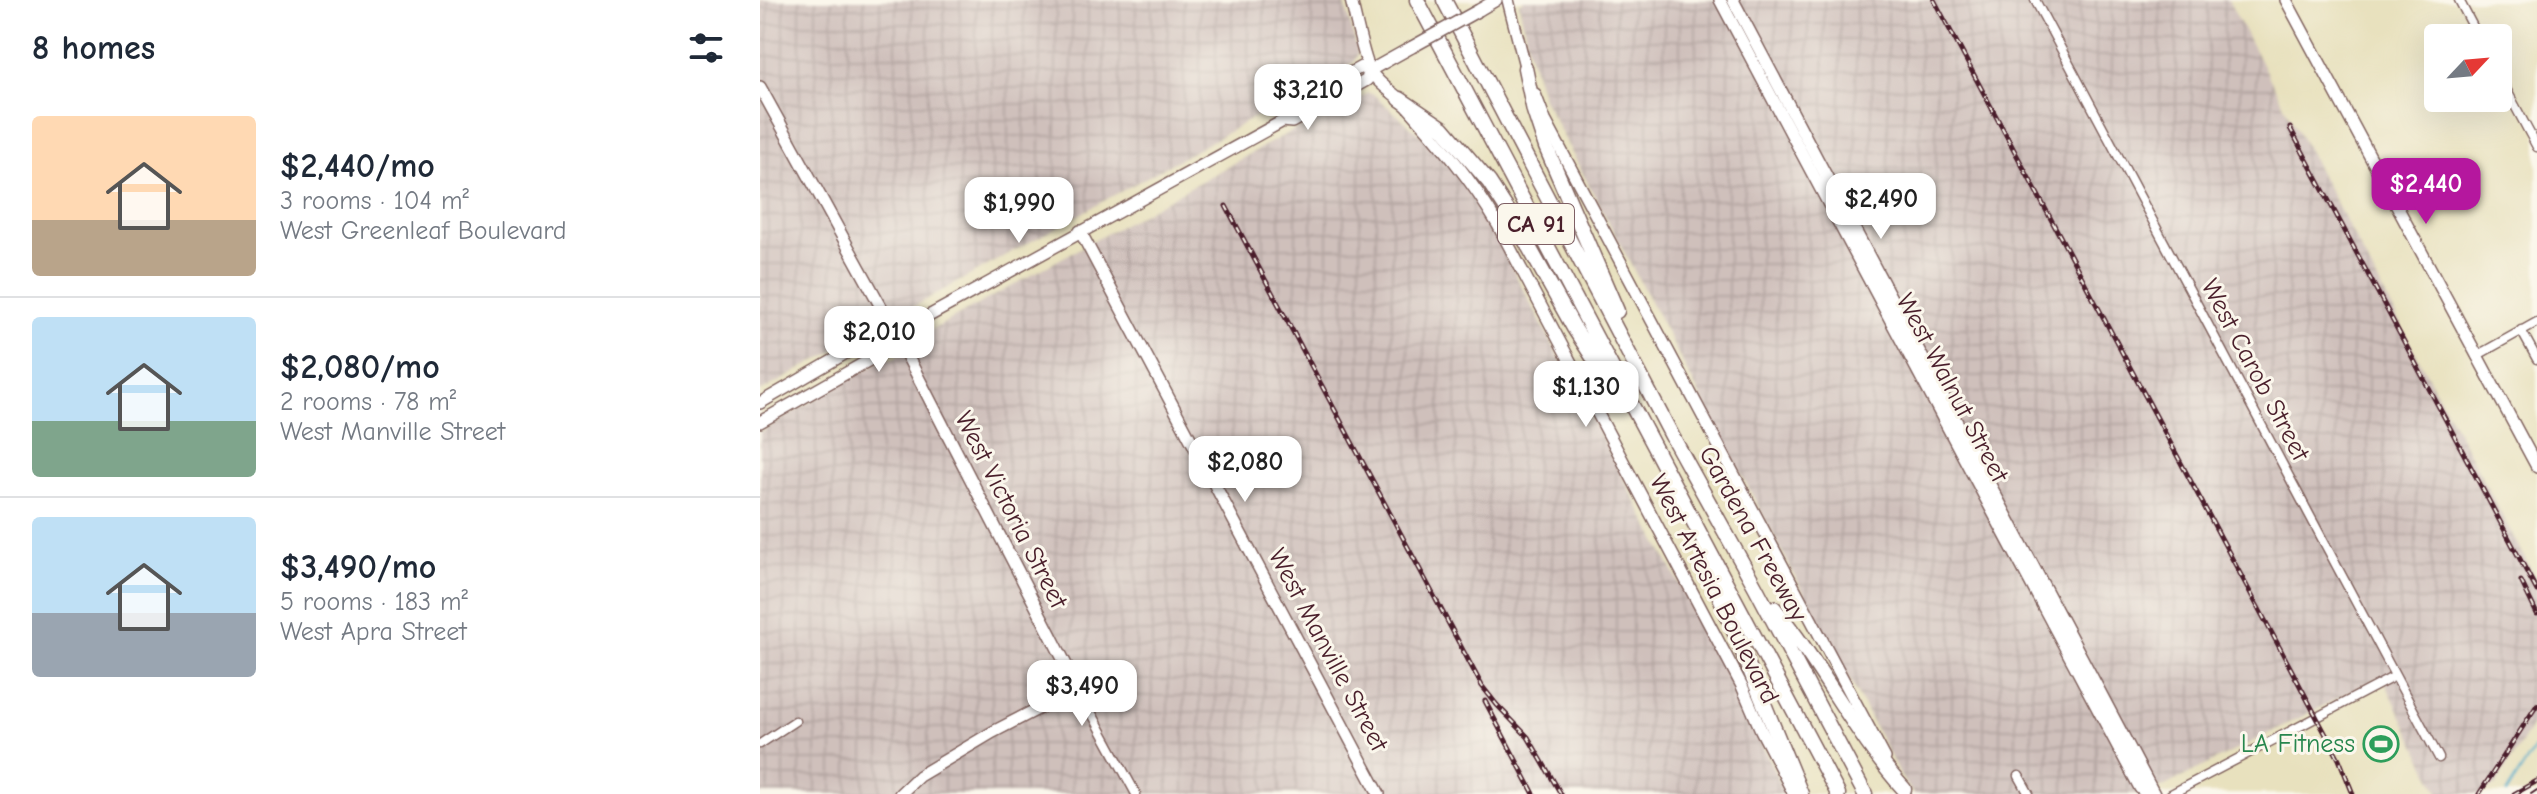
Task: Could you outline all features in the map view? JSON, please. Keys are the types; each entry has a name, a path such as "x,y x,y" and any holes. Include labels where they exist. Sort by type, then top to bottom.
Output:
{"highway":[{"name":"Gardena Freeway","path":"1417,0 1838,794"},
{"path":"1428,0 1849,794"},
{"path":"1434,0 1855,794"},
{"name":"Gardena Freeway","path":"1444,0 1672,436 1865,794"},
{"path":"1525,68 1546,147 1672,436"},
{"path":"1400,99 1443,128 1489,182 1606,380 1655,447"},
{"path":"1678,495 1801,794"},
{"path":"1755,586 1793,631 1880,763 1904,789"}],"main road":[{"path":"1351,0 1369,71"},
{"path":"1369,71 1496,0"},
{"path":"1508,0 1525,68 1545,120 1904,789"},
{"name":"West Walnut Street","path":"1720,0 1736,18 2059,625 2154,794"},
{"name":"West Walnut Street","path":"1733,0 1736,18"},
{"path":"2286,0 2537,467"},
{"path":"760,403 877,335 896,334 1283,121 1285,110 1361,67 1369,71"},
{"name":"West Artesia Boulevard","path":"1369,71 1400,99 1455,159 1477,189 1742,686 1794,794"},
{"name":"West Victoria Street","path":"760,87 896,334 1078,688"},
{"name":"West Manville Street","path":"1080,231 1379,794"},
{"path":"760,422 887,350 896,334"},
{"path":"900,794 919,776 1078,688"},
{"name":"West Walnut Street","path":"2107,714 2140,788 2147,794"}],"street":[{"name":"West Carob Street","path":"2035,0 2439,758"},
{"path":"2459,0 2472,24"},
{"path":"2512,100 2537,147"},
{"path":"2476,356 2537,322"},
{"path":"2521,330 2537,359"},
{"path":"2171,794 2395,676"},
{"path":"1078,688 1136,794"},
{"path":"760,744 795,721"},
{"path":"2019,776 2029,794"}],"shaded area":[{"path":"760,0 1344,0 1358,53 1354,62 760,392"},
{"path":"1524,0 2228,0 2537,581 2537,717 2496,785 2480,794 2440,794 2382,676 2149,794 1913,794 1901,777 1543,98 1519,3"},
{"path":"1368,93 1429,142 1478,204 1738,694 1785,794 760,794 760,432 885,358 893,358 918,344 921,336 1277,139 1329,116"}],"waterway":[{"path":"2506,794 2537,745"}],"tram line":[{"path":"2531,794 2537,790"}],"railway":[{"path":"1934,0 2339,759 2353,794"},
{"path":"2290,128 2537,591"},
{"path":"1226,206 1482,686 1528,737 1561,794"},
{"path":"2521,581 2537,614"},
{"path":"1485,701 1534,794"},
{"path":"2479,794 2537,705"},
{"path":"2514,794 2537,781"}],"place":[{"name":"LA Fitness","path":"2381,744"}]}
